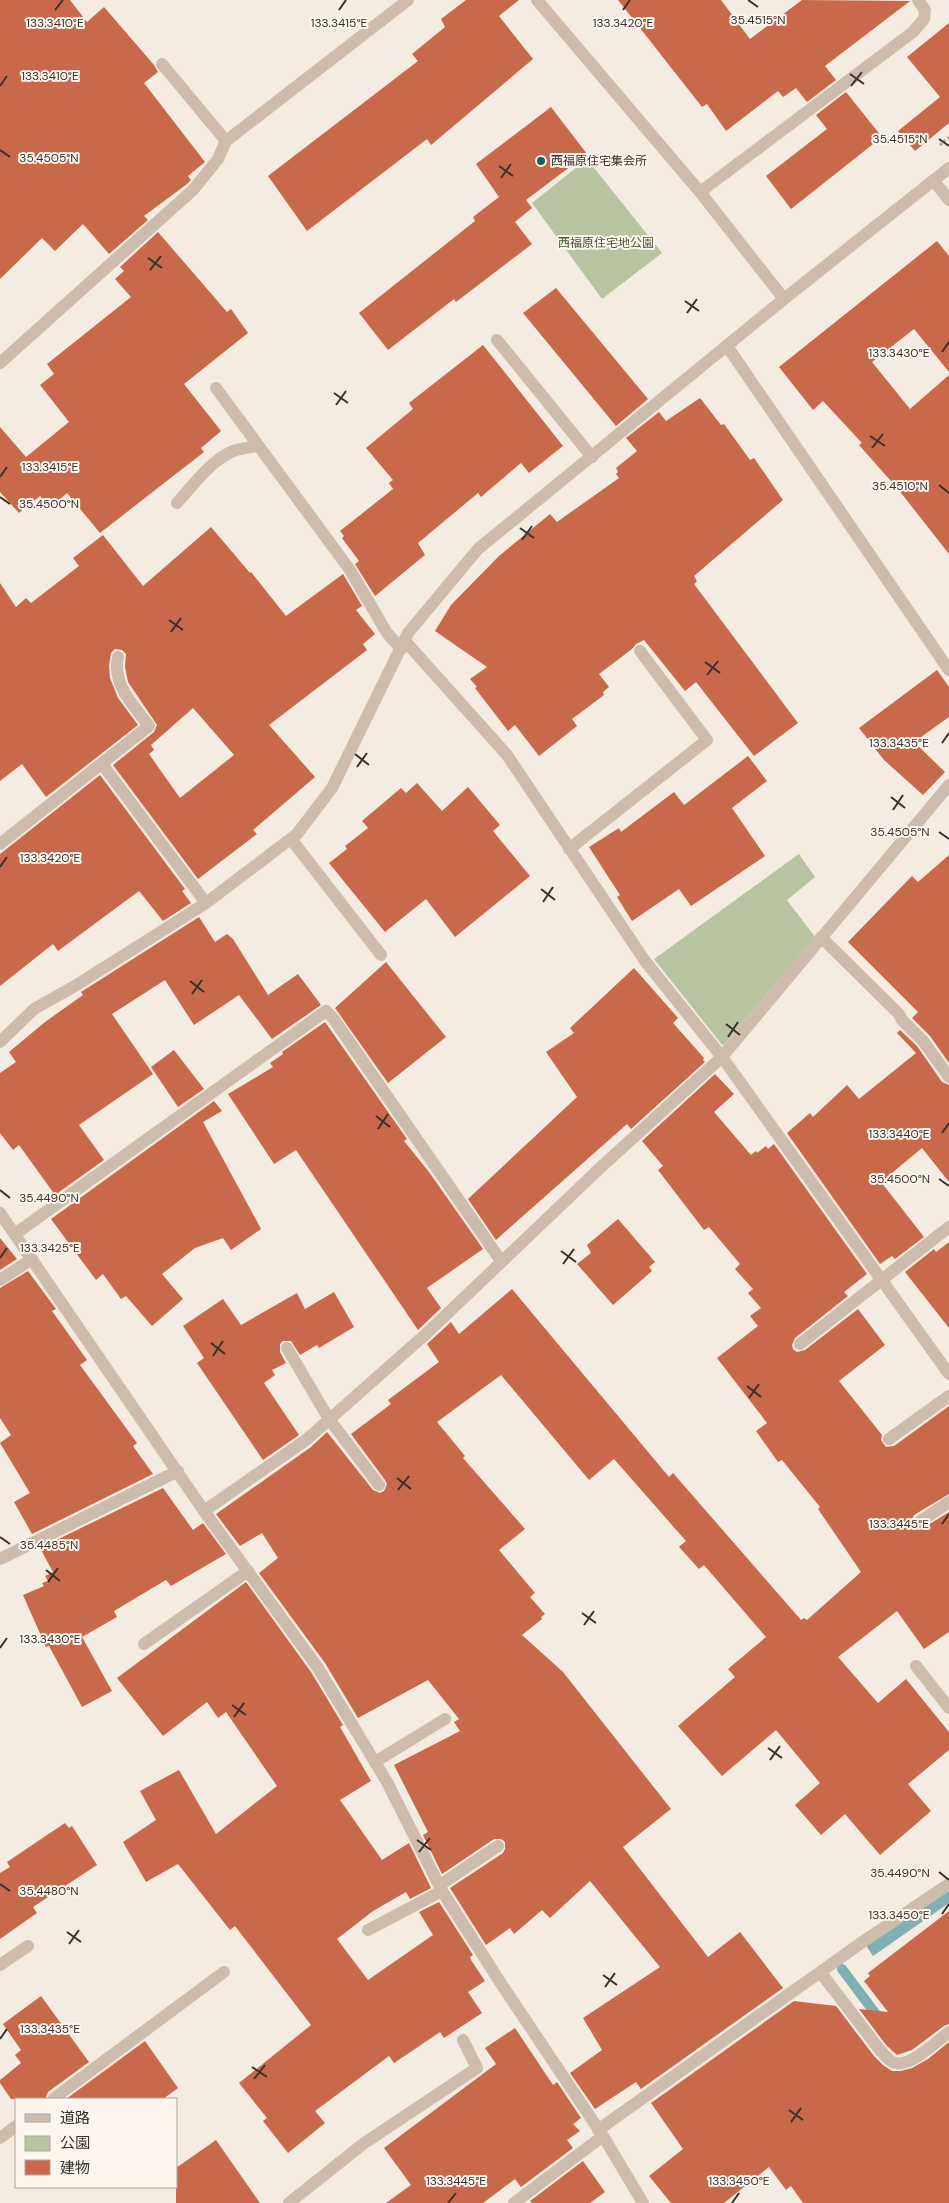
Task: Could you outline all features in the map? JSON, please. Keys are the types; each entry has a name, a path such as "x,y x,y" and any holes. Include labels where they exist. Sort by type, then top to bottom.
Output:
{"street":[{"path":"0,363 193,190 218,159 226,141 408,0"},
{"path":"537,0 700,192 784,299"},
{"path":"700,192 913,32 924,19 925,10 918,0"},
{"path":"162,64 226,141"},
{"path":"0,1042 34,1009 75,986 206,903 291,839 332,788 408,633 478,550 784,299 949,168"},
{"path":"934,181 949,200"},
{"path":"496,340 592,457"},
{"path":"727,346 949,670"},
{"path":"216,388 350,570 387,633 403,645 507,755 645,961 722,1057 949,1374"},
{"path":"177,503 193,484 231,451 257,446"},
{"path":"569,849 708,740 640,651"},
{"path":"0,844 149,726 118,683 116,666 118,657"},
{"path":"102,764 206,903"},
{"path":"204,1511 306,1440 427,1332 600,1168 722,1057 949,785"},
{"path":"291,839 381,956"},
{"path":"821,937 899,1014 902,1020 923,1041 949,1077"},
{"path":"15,1234 326,1011 333,1018 428,1152 502,1261"},
{"path":"0,1213 204,1511 318,1668 375,1762 441,1888 644,2203"},
{"path":"800,1344 949,1227"},
{"path":"0,1280 32,1259"},
{"path":"286,1348 329,1419 379,1486"},
{"path":"889,1439 949,1396"},
{"path":"0,1559 178,1471"},
{"path":"919,1522 949,1502"},
{"path":"144,1644 248,1571"},
{"path":"916,1666 949,1708"},
{"path":"375,1762 445,1719"},
{"path":"368,1930 441,1888 498,1846"},
{"path":"514,2203 600,2133 861,1943 949,1884"},
{"path":"0,1965 28,1946"},
{"path":"54,2098 224,1972"},
{"path":"822,1973 880,2050 889,2060 895,2063 902,2063 917,2056 949,2032"},
{"path":"289,2203 363,2144 477,2068 463,2040"},
{"path":"0,2138 15,2127"}],"green space":[{"name":"西福原住宅地公園","path":"587,159 662,253 602,299 532,203"},
{"path":"799,854 815,877 787,900 815,937 723,1046 654,959"}],"water":[{"path":"949,1888 949,1903 873,1956 865,1944"}],"building":[{"path":"0,0 70,0 87,22 104,7 154,65 158,72 144,83 205,162 188,176 191,180 187,184 144,216 148,220 109,254 83,224 55,251 42,238 0,279"},
{"path":"466,0 519,0 499,16 533,59 431,145 427,139 307,231 268,176 418,61 412,54 445,27 441,19"},
{"path":"618,0 721,0 750,39 802,0 910,1 825,66 836,80 807,102 796,88 783,97 778,91 726,131 707,104 702,107"},
{"path":"949,23 949,123 915,151 898,131 940,97 907,57"},
{"path":"846,92 882,137 791,209 766,176 827,129 816,115"},
{"path":"551,107 587,154 526,200 532,208 515,222 532,244 456,302 454,299 388,350 359,313 475,221 473,217 499,197 476,164"},
{"path":"158,232 227,312 231,309 248,333 184,384 221,431 201,448 204,452 100,533 67,493 50,508 40,496 19,513 0,492 0,427 26,457 69,422 40,385 54,374 47,364 131,297 115,279 124,271 120,267"},
{"path":"937,241 949,256 949,372 914,329 872,362 910,409 949,375 949,554 898,489 859,445 862,443 823,401 813,410 779,367"},
{"path":"556,288 648,399 616,426 523,313"},
{"path":"483,345 563,446 529,473 521,463 481,497 478,493 418,543 425,555 375,596 355,564 359,561 342,538 344,536 340,531 393,489 389,483 393,480 366,448 413,409 409,403"},
{"path":"700,398 721,425 724,424 750,460 754,458 783,500 694,576 697,581 694,584 798,723 754,756 696,682 685,691 644,640 636,644 599,674 609,687 603,692 604,695 572,719 577,726 539,756 515,725 508,731 475,688 477,687 470,679 487,667 435,631 451,605 499,556 550,514 557,522 619,478 616,474 618,472 616,468 637,451 626,438 659,412 666,421"},
{"path":"211,527 251,572 286,616 343,574 362,606 356,610 375,634 363,644 367,650 269,725 315,777 253,830 257,834 198,879 113,765 154,732 157,725 128,682 125,667 126,654 122,650 115,649 111,653 110,678 118,698 138,725 46,797 22,764 0,781 0,583 16,607 26,598 31,603 79,566 73,558 103,535 143,586","holes":["193,708 234,755 180,798 149,754 154,750 151,745"]},
{"path":"937,670 949,687 949,717 914,742 945,772 923,795 884,760 859,728"},
{"path":"748,756 767,781 732,808 765,856 691,906 679,889 632,921 617,897 620,895 589,847 619,828 621,832 674,792 684,805"},
{"path":"100,775 185,889 182,891 191,903 163,921 139,891 58,951 53,944 0,986 0,854"},
{"path":"417,783 442,811 468,787 500,825 493,831 530,876 455,937 426,899 385,932 329,863 347,849 345,846 368,828 362,821 401,788 406,793"},
{"path":"949,855 949,1063 930,1036 912,1018 918,1012 848,942 912,876 918,882"},
{"path":"199,917 215,942 227,934 233,939 268,995 298,974 321,1005 272,1039 239,995 194,1025 165,980 112,1014 153,1074 79,1125 104,1160 55,1195 19,1145 13,1150 0,1133 0,1073 16,1062 9,1052 45,1022 83,995 81,992"},
{"path":"386,962 446,1037 388,1083 335,1008"},
{"path":"634,968 678,1018 673,1023 704,1058 705,1062 631,1129 627,1124 496,1240 468,1199 577,1097 546,1052 574,1033 570,1028"},
{"path":"325,1022 407,1139 404,1141 429,1172 483,1249 427,1288 441,1308 418,1330 296,1150 274,1164 228,1094 273,1067 270,1063 283,1054 282,1052"},
{"path":"900,1030 917,1046 942,1082 949,1085 949,1182 922,1148 881,1182 924,1237 895,1259 892,1256 880,1264 787,1133 810,1113 813,1117 847,1085 859,1099 916,1053 897,1033"},
{"path":"174,1050 204,1089 178,1107 151,1067"},
{"path":"715,1074 734,1094 714,1112 751,1155 766,1146 768,1149 774,1144 867,1274 844,1292 848,1296 795,1338 792,1345 793,1349 797,1352 805,1350 858,1309 885,1345 839,1381 882,1435 881,1440 886,1447 894,1446 949,1406 949,1494 914,1515 911,1522 915,1529 920,1530 949,1512 949,1632 924,1649 897,1611 838,1657 878,1703 906,1679 949,1732 949,1750 908,1784 931,1811 880,1855 845,1814 821,1835 795,1805 820,1783 776,1730 722,1776 678,1726 735,1677 728,1669 766,1637 704,1565 699,1569 679,1547 686,1541 614,1459 589,1480 501,1375 437,1422 465,1456 463,1458 525,1529 499,1550 535,1593 530,1597 545,1614 541,1617 542,1619 522,1635 563,1672 671,1809 623,1847 708,1957 740,1932 783,1988 641,2089 636,2082 595,2109 570,2073 602,2050 583,2018 660,1967 590,1881 550,1918 542,1910 514,1934 510,1928 486,1945 450,1888 503,1853 505,1842 501,1839 494,1839 442,1874 423,1835 428,1832 394,1765 460,1731 454,1722 459,1719 428,1680 358,1718 325,1663 259,1573 278,1558 262,1533 240,1546 216,1514 311,1447 327,1432 373,1490 380,1493 384,1491 387,1484 385,1480 351,1434 391,1404 388,1400 439,1362 427,1344 451,1322 459,1334 512,1289 669,1477 673,1473 801,1620 804,1618 807,1620 861,1572 818,1509 820,1507 782,1460 778,1462 756,1431 767,1423 717,1358 758,1326 750,1316 761,1308 748,1293 753,1289 735,1269 740,1264 709,1227 704,1230 658,1170 663,1166 642,1141"},
{"path":"214,1101 222,1111 203,1122 261,1229 231,1250 223,1238 195,1248 162,1274 183,1299 152,1326 126,1296 121,1299 103,1274 96,1280 51,1219"},
{"path":"618,1219 655,1262 649,1267 652,1271 613,1305 577,1264 591,1253 587,1245"},
{"path":"0,1238 17,1259 0,1270"},
{"path":"949,1242 949,1328 905,1272 934,1249 936,1252"},
{"path":"28,1271 56,1309 52,1311 87,1360 80,1365 137,1443 133,1446 153,1474 32,1534 14,1502 30,1493 0,1443 11,1435 0,1418 0,1288"},
{"path":"334,1292 354,1327 319,1348 317,1345 300,1355 291,1341 283,1341 280,1344 280,1352 286,1363 272,1370 275,1375 264,1383 299,1435 263,1460 197,1363 204,1358 183,1326 223,1299 241,1325 297,1293 305,1309"},
{"path":"163,1488 193,1530 203,1523 226,1554 171,1586 166,1580 114,1611 117,1617 82,1637 112,1691 82,1707 49,1646 46,1647 23,1595 44,1586 42,1583 48,1581 45,1576 53,1572 40,1548"},
{"path":"246,1582 311,1672 343,1725 340,1727 371,1781 340,1800 382,1860 409,1843 431,1888 410,1899 406,1892 373,1911 337,1939 368,1980 433,1935 419,1912 439,1902 473,1955 470,1957 471,1960 485,1981 468,1992 482,2013 444,2038 440,2032 394,2063 389,2056 315,2111 325,2123 288,2153 263,2121 267,2118 239,2083 311,2025 235,1926 230,1930 178,1864 146,1882 123,1842 156,1820 140,1791 179,1770 216,1834 277,1786 226,1712 218,1718 207,1702 163,1736 117,1678"},
{"path":"65,1823 69,1828 72,1826 97,1865 33,1907 37,1913 0,1939 0,1873 10,1867 7,1862"},
{"path":"949,1911 949,2024 912,2050 897,2055 886,2045 859,2009 888,2012 864,1981 870,1976 868,1973"},
{"path":"41,1996 89,2062 48,2092 45,2098 11,2099 0,2083 0,2080 21,2063 15,2055 21,2050 3,2024"},
{"path":"794,2001 836,2006 874,2056 892,2071 912,2068 928,2059 949,2042 949,2203 803,2203 791,2186 786,2190 769,2167 724,2203 671,2203 649,2176 683,2149 651,2103"},
{"path":"515,2028 553,2085 557,2082 581,2118 573,2124 580,2131 567,2140 573,2148 521,2187 515,2179 483,2203 386,2203 411,2185 384,2148 496,2064 485,2048"},
{"path":"145,2041 178,2088 164,2098 67,2098"},
{"path":"216,2140 260,2203 176,2203 178,2167"},
{"path":"583,2161 605,2192 590,2203 532,2203 530,2201"}],"waterway":[{"path":"842,1969 881,2021"}],"place":[{"name":"西福原住宅集会所","path":"541,161"}]}
